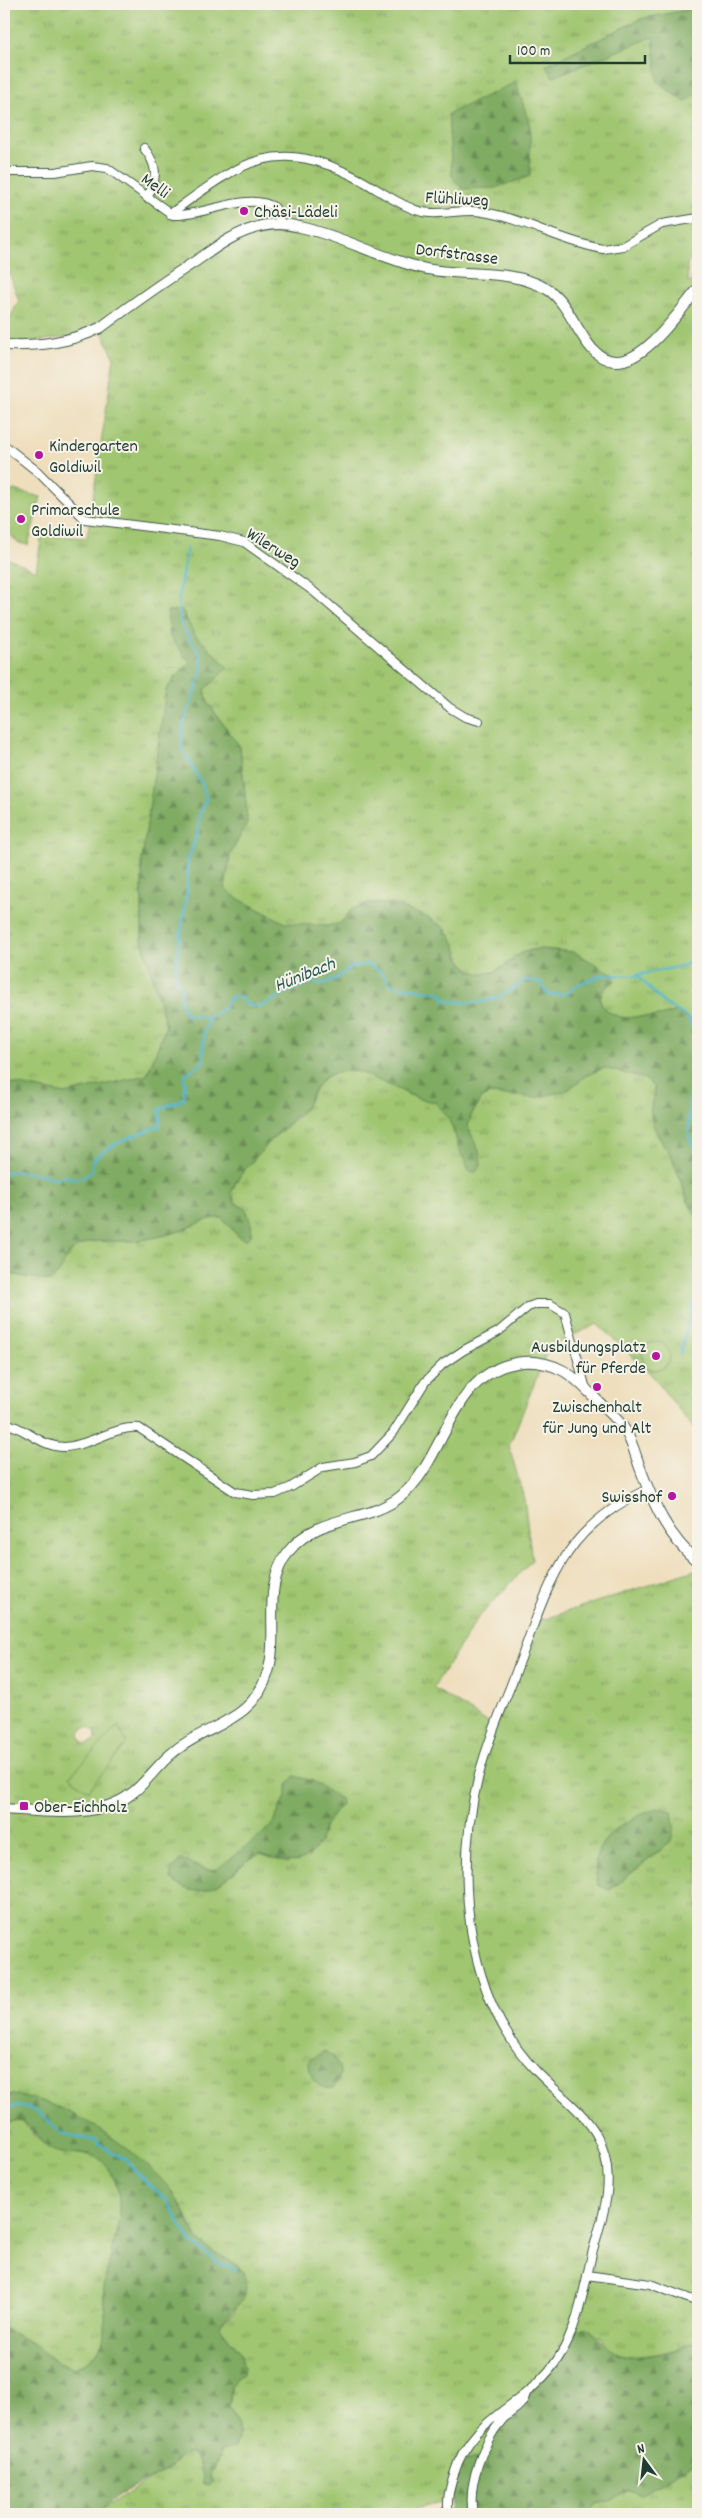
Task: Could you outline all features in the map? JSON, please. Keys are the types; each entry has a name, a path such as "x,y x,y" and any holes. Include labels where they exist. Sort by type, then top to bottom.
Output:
{"street":[{"path":"144,148 153,159 156,169 147,198"},
{"name":"Flühliweg","path":"170,214 245,165 274,157 292,156 312,159 331,165 420,212 458,210 483,212 603,249 623,246 662,224 698,218"},
{"name":"Melli","path":"4,172 55,172 100,166 113,171 170,214 178,216 198,214 236,204 257,203 275,208 281,224"},
{"name":"Dorfstrasse","path":"4,345 52,344 85,335 100,328 165,281 233,237 255,228 281,224 311,230 423,268 504,275 532,282 557,297 570,312 594,351 612,361 630,359 643,351 698,289"},
{"name":"Wilerweg","path":"4,445 38,472 85,520 151,526 171,531 220,536 244,542 314,591 450,708 465,717 479,721"},
{"path":"4,1423 14,1426 43,1442 64,1447 87,1443 126,1428 139,1428 235,1492 253,1495 275,1494 291,1487 322,1467 355,1462 371,1456 393,1433 424,1382 443,1364 507,1326 532,1305 546,1303 562,1310 568,1321 586,1389"},
{"path":"4,1809 92,1810 118,1803 142,1786 175,1750 240,1714 257,1696 269,1670 274,1584 280,1566 289,1551 302,1538 316,1529 383,1506 399,1498 412,1484 468,1392 484,1377 512,1364 537,1362 564,1371 586,1389 623,1427 658,1514 668,1530 698,1562"},
{"path":"449,2514 448,2496 462,2450 482,2426 527,2392 547,2374 566,2346 587,2275 607,2192 605,2158 593,2129 580,2111 528,2062 508,2035 491,2004 478,1966 472,1936 467,1881 468,1834 480,1772 494,1730 560,1564 588,1527 617,1504 648,1490"},
{"path":"587,2275 650,2284 698,2302"},
{"path":"473,2514 472,2488 486,2447 503,2420 522,2404 527,2392"}],"green space":[{"path":"4,4 696,4 696,8 641,19 546,65 553,77 653,36 685,102 698,92 698,252 687,264 688,283 692,282 692,269 698,262 698,949 691,956 692,969 698,976 698,1019 689,1020 676,1011 657,1016 628,1018 611,1013 605,1009 600,999 606,987 614,982 588,961 573,952 542,949 526,951 495,971 480,974 474,972 464,963 455,944 392,904 369,903 352,909 341,923 327,926 285,923 233,896 225,888 230,855 247,823 240,747 208,703 205,690 228,667 194,634 182,610 170,637 190,662 176,676 166,690 142,860 142,939 166,1026 147,1075 65,1094 4,1082 4,557 36,571 42,535 87,538 114,357 100,328 85,335 4,345 4,329 19,301 9,272 4,272"},
{"path":"696,4 698,4 698,92 685,102 658,82 653,37 553,77 546,65 641,19 696,8"},
{"path":"516,82 530,126 530,176 495,188 462,189 452,176 448,114"},
{"path":"13,490 41,497 28,545 18,543 4,527 5,502"},
{"path":"182,610 194,634 228,667 205,690 208,703 240,747 246,804 247,823 230,855 225,888 233,896 285,923 327,926 341,923 352,909 369,903 392,904 429,918 446,929 455,944 460,960 470,971 482,974 495,972 523,952 539,949 574,952 615,975 614,982 606,987 600,999 605,1009 611,1013 626,1018 657,1016 676,1011 689,1020 698,1019 698,1220 687,1198 673,1159 653,1126 651,1111 654,1087 645,1079 604,1068 585,1076 568,1090 537,1098 490,1094 481,1098 470,1118 468,1127 480,1154 481,1166 476,1172 470,1172 458,1147 454,1130 446,1115 435,1102 420,1099 357,1071 343,1071 329,1075 322,1080 312,1093 306,1107 277,1134 236,1181 231,1193 235,1203 246,1209 251,1226 251,1233 246,1240 240,1238 222,1218 217,1218 152,1238 134,1241 86,1243 69,1254 59,1272 50,1281 4,1273 4,1082 65,1094 147,1075 166,1026 142,939 142,860 166,690 176,676 190,662 170,637 167,611"},
{"path":"604,1068 645,1079 654,1087 651,1114 657,1135 672,1157 688,1202 698,1220 698,1261 695,1267 698,1290 698,1434 651,1374 597,1324 549,1347 509,1446 524,1499 532,1560 478,1618 433,1688 495,1727 535,1622 698,1569 698,2340 670,2351 636,2356 614,2352 601,2336 566,2346 448,2500 417,2508 416,2514 99,2514 102,2509 168,2469 184,2454 190,2453 195,2456 204,2473 202,2479 210,2475 237,2421 229,2406 232,2384 236,2378 228,2337 220,2327 220,2323 233,2313 244,2295 232,2262 213,2252 198,2240 180,2203 13,2095 4,2097 4,1273 50,1281 59,1272 69,1254 86,1243 134,1241 152,1238 183,1230 212,1219 222,1218 240,1238 251,1236 251,1224 231,1193 251,1161 299,1115 321,1081 330,1075 353,1071 376,1078 419,1099 435,1103 442,1108 449,1118 458,1147 480,1154 468,1127 470,1118 481,1098 490,1094 507,1095 568,1090 585,1076","holes":["87,1727 95,1731 96,1739 89,1744 84,1744 79,1736 83,1728","288,1785 338,1808 325,1826 320,1841 287,1863 260,1854 247,1860 233,1874 187,1889 187,1861 206,1870 217,1870 271,1827 286,1796","658,1808 671,1842 610,1890 599,1885 606,1839 623,1824"]},
{"name":"Ausbildungsplatz für Pferde","path":"656,1342 666,1346 670,1356 666,1366 656,1370 646,1366 642,1356 646,1346"},
{"path":"118,1726 127,1743 88,1791 70,1776"},
{"path":"294,1776 313,1781 340,1799 341,1804 327,1823 320,1841 308,1857 294,1862 278,1860 260,1854 249,1860 218,1884 208,1889 197,1891 185,1888 171,1879 171,1871 180,1860 206,1870 217,1869 271,1827 286,1797 288,1785"},
{"path":"658,1808 672,1811 674,1826 671,1842 609,1890 599,1885 596,1870 597,1857 602,1845 620,1826"},
{"path":"325,2051 337,2063 340,2072 334,2088 318,2085 310,2072 309,2060"},
{"path":"13,2095 34,2099 57,2107 105,2133 128,2150 149,2167 166,2185 182,2206 198,2239 209,2249 235,2264 243,2272 246,2280 244,2295 236,2307 220,2323 220,2327 240,2352 244,2367 243,2374 236,2378 231,2388 229,2406 237,2421 239,2435 235,2448 221,2451 214,2471 210,2475 212,2483 208,2486 203,2485 201,2468 196,2456 189,2453 183,2455 162,2472 112,2500 99,2514 4,2514 4,2328 35,2345 55,2362 73,2368 93,2357 99,2350 104,2338 104,2288 118,2226 119,2211 119,2196 115,2181 101,2160 88,2154 60,2153 43,2144 32,2130 23,2123 16,2121 4,2124 4,2097"},
{"path":"16,2120 25,2125 39,2140 50,2146 59,2150 94,2155 100,2158 115,2180 119,2195 118,2226 104,2288 104,2338 99,2350 93,2357 73,2369 55,2362 35,2345 4,2328 4,2124"},
{"path":"585,2327 615,2352 623,2355 645,2356 669,2352 698,2340 698,2460 640,2495 629,2491 620,2494 610,2501 597,2504 589,2514 449,2514 457,2466 471,2459 482,2458 495,2431 540,2382 571,2333"},
{"path":"698,2460 698,2514 589,2514 597,2504 610,2501 620,2494 629,2491 640,2495"}],"waterway":[{"path":"187,548 179,593 180,620 185,632 200,655 202,668 185,719 182,740 183,750 203,786 206,799 200,814 198,831 188,861 187,891 175,974 181,988 181,1005 187,1015 205,1017 208,1020"},
{"name":"Hünibach","path":"4,1173 15,1171 44,1175 56,1179 66,1176 78,1179 92,1172 93,1160 108,1148 160,1126 160,1109 184,1099 185,1074 203,1063 204,1033 209,1018 223,1009 231,997 238,996 250,1006 263,1006 291,990 313,982 322,984 336,979 351,967 368,964 381,972 391,985 442,993 445,1000 480,1003 496,998 526,980 541,983 548,995 567,994 579,984 603,975 633,976 682,966 698,958"},
{"path":"637,975 664,1003 687,1017 698,1037"},
{"path":"698,1075 692,1087 689,1103 689,1138 697,1153 698,1167"},
{"path":"680,1354 698,1287"},
{"path":"4,2110 16,2106 30,2108 48,2120 60,2133 97,2141 99,2144 107,2147 110,2152 126,2159 136,2172 170,2203 180,2225 192,2243 218,2262 236,2270"}],"place":[{"name":"Chäsi-Lädeli","path":"244,211"},
{"name":"Kindergarten Goldiwil","path":"39,455"},
{"name":"Primarschule Goldiwil","path":"21,519"},
{"name":"Ausbildungsplatz für Pferde","path":"656,1356"},
{"name":"Zwischenhalt für Jung und Alt","path":"597,1387"},
{"name":"Swisshof","path":"672,1496"},
{"name":"Ober-Eichholz","path":"24,1806"}]}
